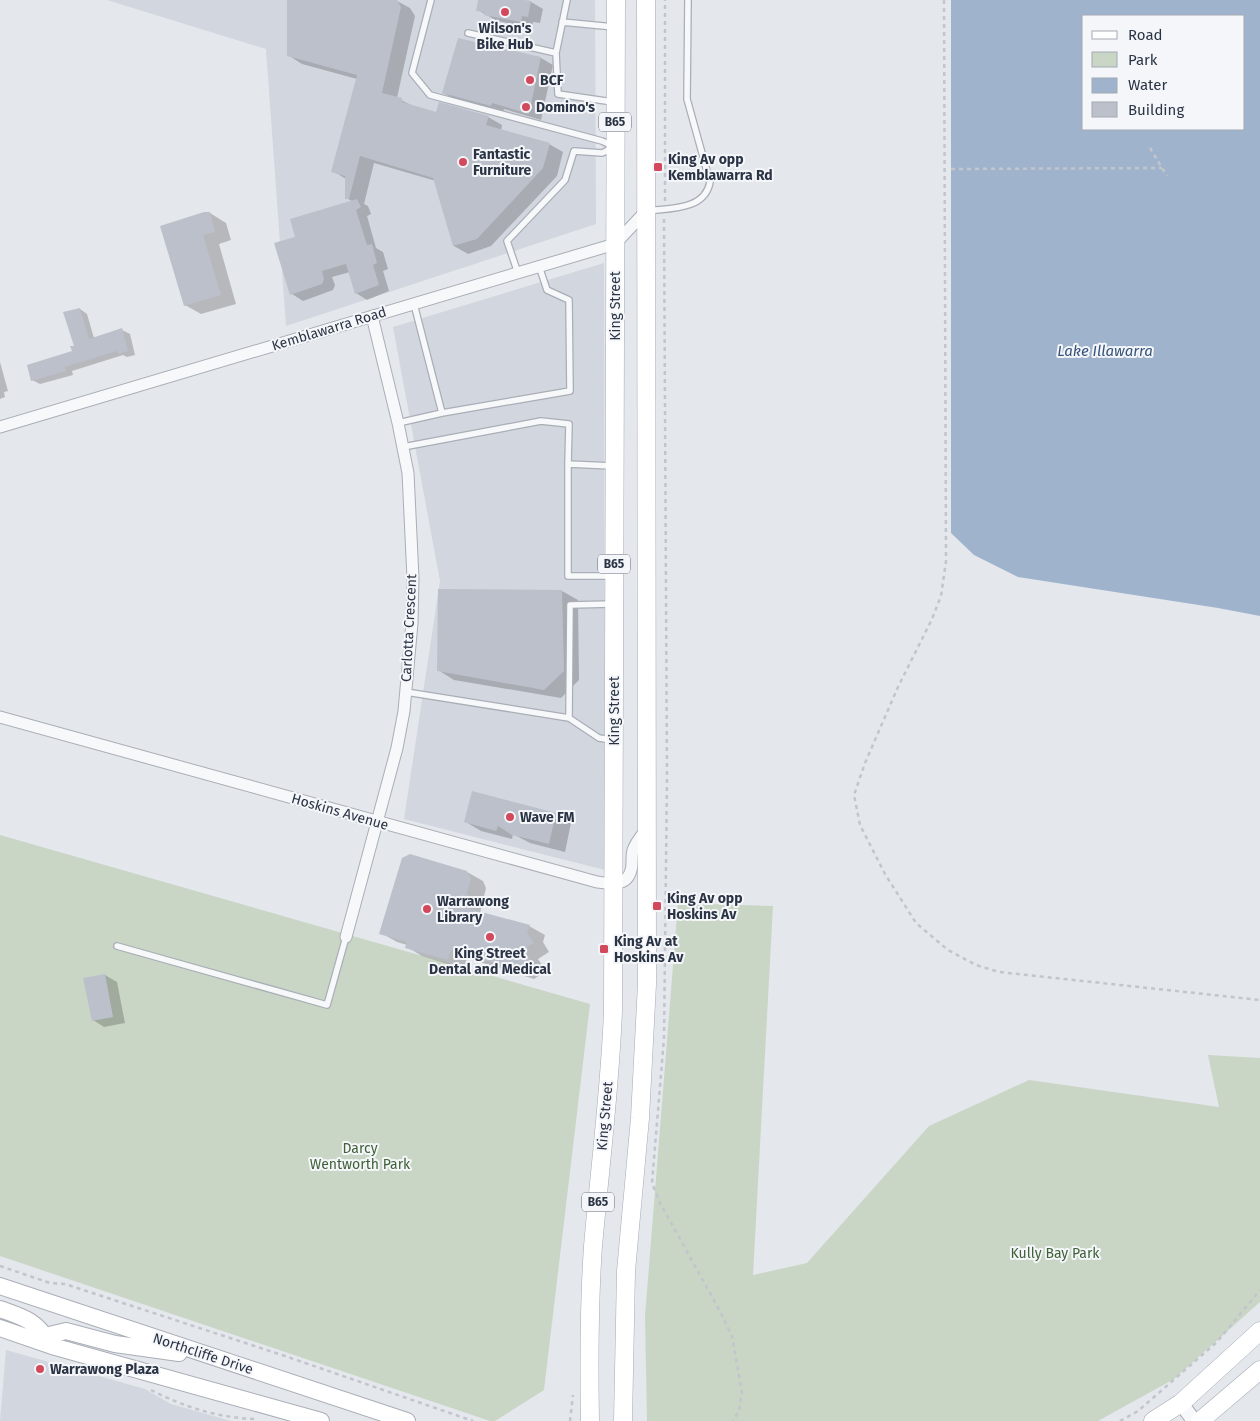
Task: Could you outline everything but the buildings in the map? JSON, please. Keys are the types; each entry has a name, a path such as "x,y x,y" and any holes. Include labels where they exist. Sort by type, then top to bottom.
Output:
{"main road":[{"name":"King Street","path":"590,1421 593,1247 612,1034 616,0"},
{"name":"B65","path":"623,1421 626,1271 640,1118 646,1025 646,0"},
{"name":"Northcliffe Drive","path":"0,1286 407,1421"},
{"path":"0,1309 33,1323 41,1329 43,1340"},
{"path":"0,1328 321,1421"},
{"path":"43,1340 66,1331 115,1344 160,1351 206,1355"},
{"path":"1153,1421 1180,1403 1260,1331"},
{"path":"1200,1421 1260,1370"},
{"path":"581,1421 590,1401"}],"street":[{"path":"615,244 646,211"},
{"name":"Kemblawarra Road","path":"0,427 615,244"},
{"name":"Carlotta Crescent","path":"346,937 397,748 406,692 412,622 413,578 410,495 398,423 372,316"},
{"name":"Hoskins Avenue","path":"0,717 378,823 597,882 613,884"},
{"path":"613,884 626,879 631,871 636,842 646,830"},
{"path":"1180,1403 1194,1421"}],"lane":[{"path":"431,0 412,73 430,95 615,147"},
{"path":"566,0 556,53 558,94 615,103"},
{"path":"646,211 690,205 708,192 710,182 687,99 688,0"},
{"path":"562,22 616,27"},
{"path":"468,33 556,53"},
{"path":"518,273 507,242 565,180 574,151 602,153 615,147"},
{"path":"398,423 442,413 570,392 569,300 547,290 539,266"},
{"path":"414,304 442,413"},
{"path":"403,447 541,421 569,424 568,576 614,576"},
{"path":"568,464 615,466"},
{"path":"569,718 570,606 614,604"},
{"path":"406,692 569,718 599,738 614,740"},
{"path":"117,946 327,1005 346,937"}],"path":[{"path":"665,0 664,209 667,778 664,1028 652,1183 660,1202 732,1336 742,1393 739,1411 733,1421"},
{"path":"944,0 946,561 941,596 932,619 898,687 859,778 854,795 860,826 885,874 916,923 948,950 976,965 999,972 1260,1000"},
{"path":"1150,148 1167,176"},
{"path":"951,168 1162,168"},
{"path":"0,1266 50,1283 64,1284 84,1290 285,1356 473,1421"},
{"path":"1120,1421 1138,1411 1217,1342 1260,1290"}],"shaded area":[{"path":"107,0 595,0 596,224 286,326 266,49"},
{"path":"604,263 605,870 404,819 440,581 393,327"},
{"name":"Warrawong Plaza","path":"6,1350 145,1389 171,1404 231,1421 0,1421"}],"green space":[{"name":"Darcy Wentworth Park","path":"0,835 590,1004 544,1390 495,1421 490,1421 0,1256"},
{"name":"Kully Bay Park","path":"678,903 773,906 753,1275 807,1263 929,1126 1029,1080 1219,1107 1208,1055 1260,1058 1260,1302 1174,1379 1098,1421 647,1421 645,1316"}],"water":[{"name":"Lake Illawarra","path":"951,0 1260,0 1260,616 1018,577 974,555 951,533"}],"place":[{"name":"Wilson's Bike Hub","path":"505,12"},
{"name":"BCF","path":"530,80"},
{"name":"Domino's","path":"526,107"},
{"name":"Fantastic Furniture","path":"463,162"},
{"name":"King Av opp Kemblawarra Rd","path":"658,167"},
{"name":"Wave FM","path":"510,817"},
{"name":"King Av opp Hoskins Av","path":"657,906"},
{"name":"Warrawong Library","path":"427,909"},
{"name":"King Street Dental and Medical","path":"490,937"},
{"name":"King Av at Hoskins Av","path":"604,949"},
{"name":"Warrawong Plaza","path":"40,1369"}]}
